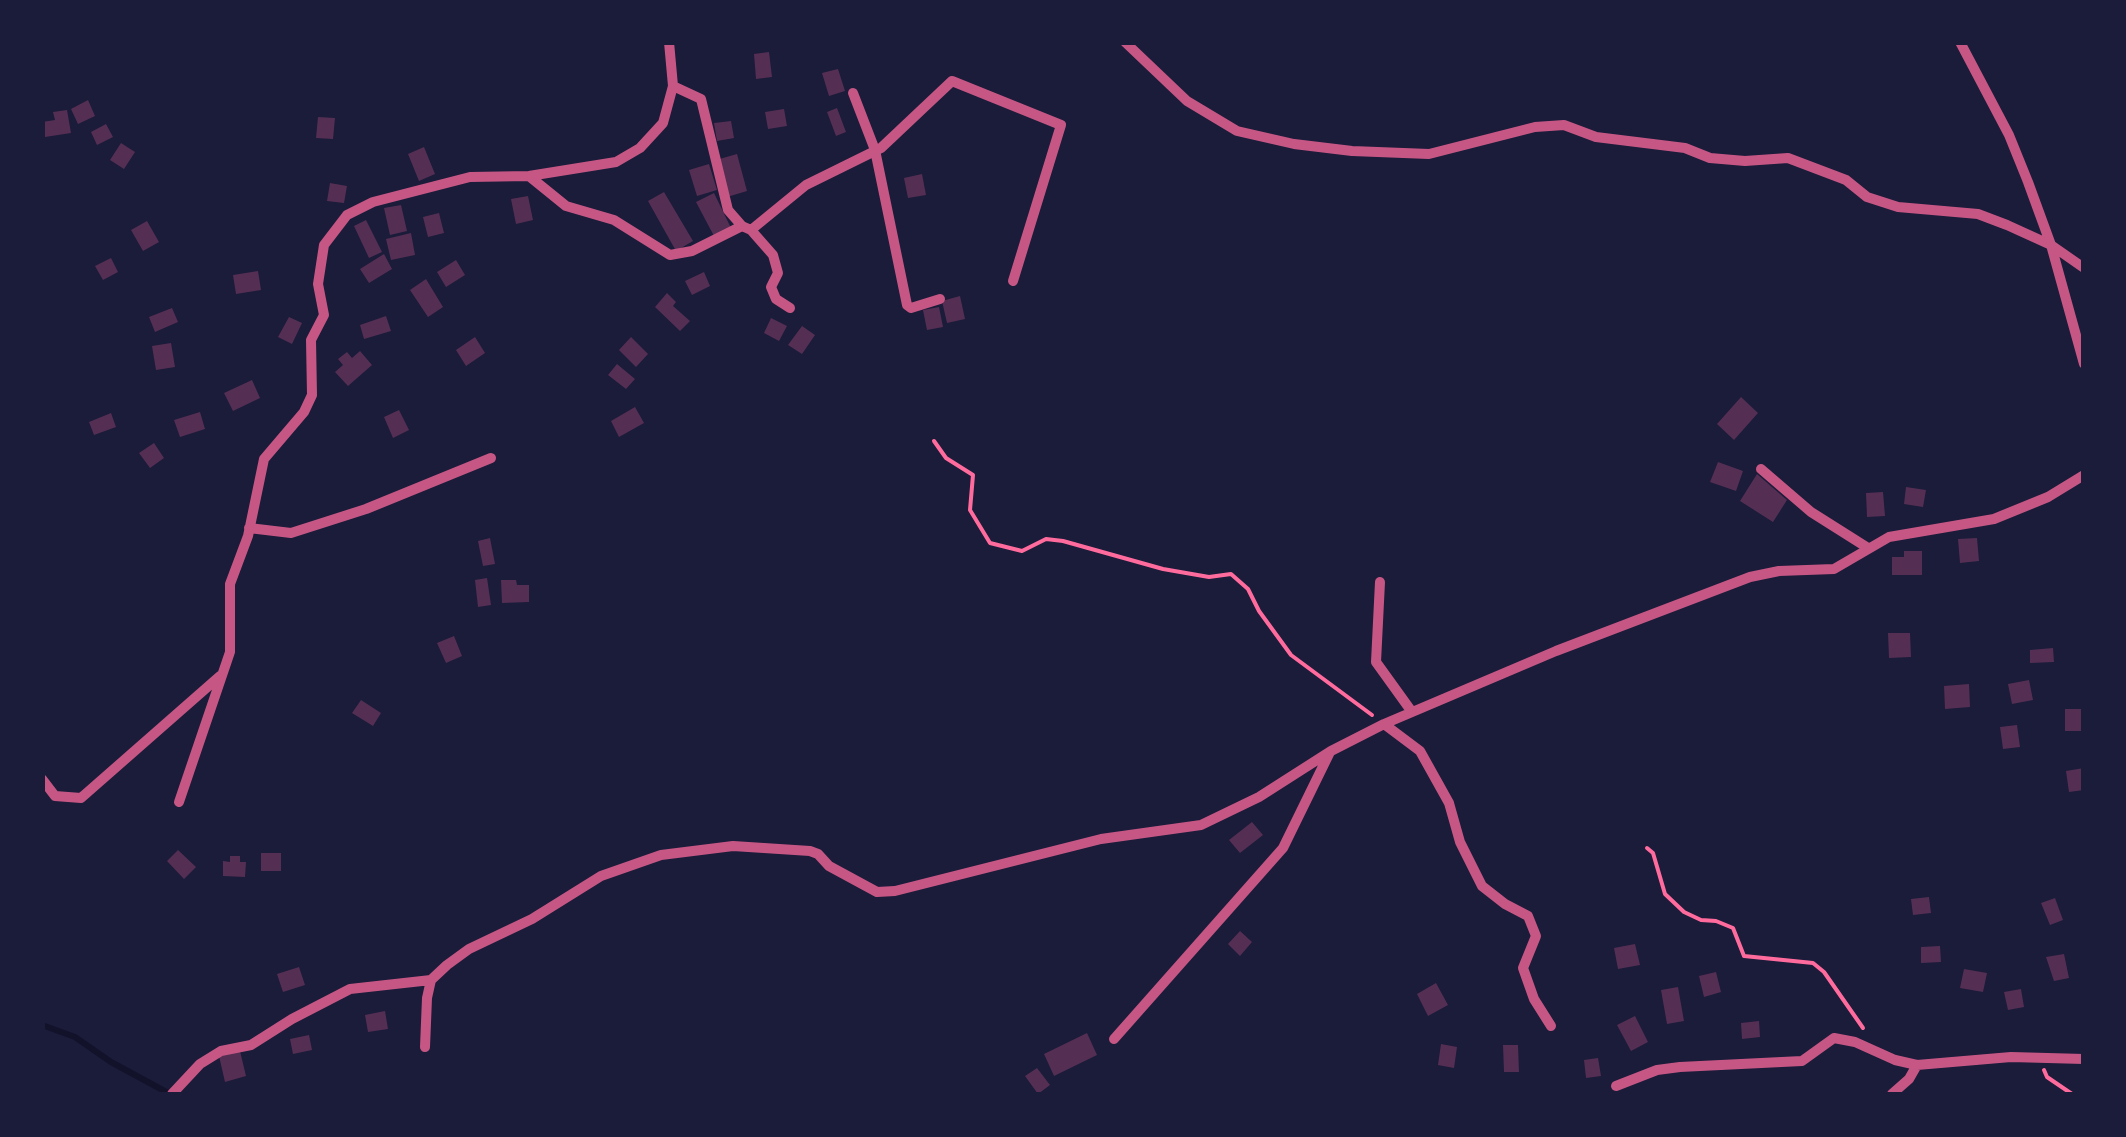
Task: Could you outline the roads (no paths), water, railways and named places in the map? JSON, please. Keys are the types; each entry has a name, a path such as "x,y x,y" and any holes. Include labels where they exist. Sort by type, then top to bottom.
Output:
{"street":[{"path":"179,802 230,652 230,584 249,528 264,459 304,412 312,396 311,340 324,315 318,284 324,245 347,215 374,202 490,174 529,176 616,162 640,148 663,123 673,86 670,42"},
{"path":"1125,42 1186,101 1237,130 1294,144 1429,154 1535,127 1564,124 1596,137 1685,148 1710,158 1788,158 1846,180 1868,197 1898,207 1978,214 2052,245 2084,268"},
{"path":"1960,42 2009,136 2052,245 2084,364"},
{"path":"529,176 566,206 614,220 670,255 692,252 747,228 806,184 875,150 952,81 1062,125 1012,281"},
{"path":"673,86 700,99 728,210 773,255 778,273 771,288 776,299 790,308"},
{"path":"853,93 875,150 907,305 911,308 940,299"},
{"path":"249,528 292,533 491,458"},
{"path":"1760,469 1812,512 1868,548"},
{"path":"175,1091 200,1064 221,1051 252,1045 350,989 431,980 469,949 532,919 602,876 661,855 733,846 810,851 829,866 878,892 895,892 1101,840 1201,825 1259,797 1331,751 1384,724 1736,582 1770,572 1834,568 1888,537 2012,514 2084,475"},
{"path":"1380,582 1376,662 1412,712"},
{"path":"42,779 55,796 81,798 221,675"},
{"path":"1384,724 1420,752 1449,802 1460,842 1482,886 1504,904 1528,916 1536,936 1523,968 1534,999 1551,1026"},
{"path":"1114,1039 1283,848 1331,751"},
{"path":"425,1047 426,998 431,980"},
{"path":"1616,1086 1657,1070 1680,1066 1802,1061 1834,1038 1917,1065 1982,1058 2084,1059"},
{"path":"1892,1094 1909,1079 1917,1065"}],"waterway":[{"path":"42,1025 75,1037 170,1094"}]}
